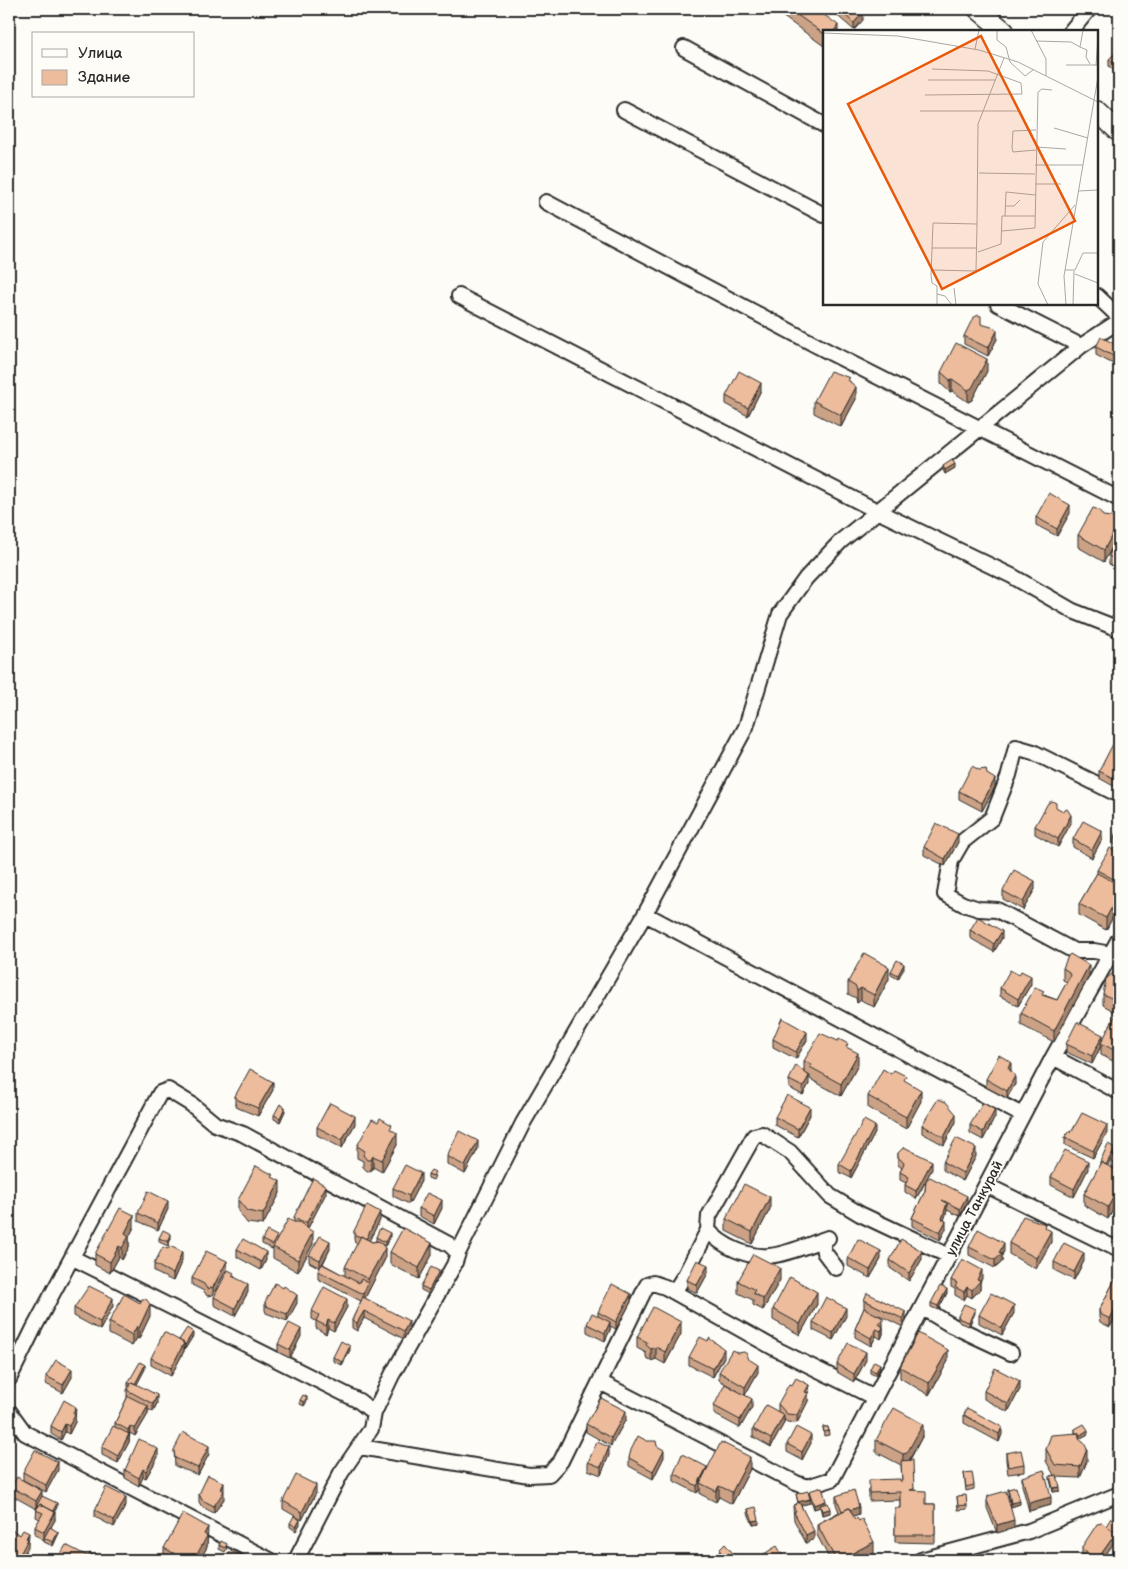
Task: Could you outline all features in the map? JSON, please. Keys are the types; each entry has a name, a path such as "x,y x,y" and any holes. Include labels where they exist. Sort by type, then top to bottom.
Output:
{"main road":[{"path":"978,9 1003,30"},
{"path":"1098,112 1119,132"}],"street":[{"path":"1072,30 1089,9"},
{"path":"684,48 823,124"},
{"path":"624,110 823,214"},
{"path":"546,202 979,429 1119,498"},
{"path":"459,296 878,512 1012,576 1073,611 1119,629"},
{"path":"1098,297 1119,316"},
{"path":"1000,305 1081,346"},
{"path":"381,1449 373,1444 371,1429 374,1413 392,1375 454,1265 523,1123 645,914 746,727 780,614 806,578 835,547 1081,346 1119,321"},
{"path":"1111,954 1094,950 1074,950 997,910 979,909 963,904 945,894 951,861 962,842 992,818 1009,775 1016,747 1033,752 1119,794"},
{"path":"645,914 1022,1115"},
{"name":"улица Танкурай","path":"600,1382 796,1483 807,1487 832,1479 1053,1056 1119,939"},
{"path":"1053,1056 1119,1092"},
{"path":"9,1379 34,1328 160,1093 168,1090 191,1104 215,1124 243,1134 450,1245 458,1254"},
{"path":"674,1292 686,1275 708,1230 709,1216 754,1136 762,1134 790,1152 830,1196 860,1214 950,1256"},
{"path":"986,1185 1119,1250"},
{"path":"708,1230 715,1239 741,1252 769,1256 825,1239 824,1252 836,1268"},
{"path":"73,1258 359,1401 374,1413"},
{"path":"360,1447 529,1475 549,1474 561,1461 647,1285 653,1283 674,1292 774,1348 875,1398"},
{"path":"926,1302 926,1310 951,1325 1011,1353"},
{"path":"9,1412 25,1433 270,1560"},
{"path":"296,1560 341,1473 371,1429"},
{"path":"921,1560 1028,1531 1119,1494"}],"building":[{"path":"789,9 816,9 838,25 835,30 823,30 823,33"},
{"path":"838,9 859,9 863,12 854,23"},
{"path":"1119,50 1119,68 1109,59"},
{"path":"978,315 981,316 981,324 995,328 997,331 988,348 964,336 973,318"},
{"path":"1101,337 1119,346 1119,359 1096,347"},
{"path":"956,343 987,359 972,388 968,390 952,379 950,380 941,372"},
{"path":"739,371 761,383 748,408 726,396"},
{"path":"830,371 850,378 848,380 856,387 841,415 814,401"},
{"path":"952,460 955,464 945,470 943,466"},
{"path":"1049,493 1070,505 1057,529 1036,517"},
{"path":"1093,508 1099,510 1103,516 1112,517 1118,524 1104,550 1078,535"},
{"path":"1119,537 1119,562 1109,556 1115,540"},
{"path":"1113,744 1119,747 1119,781 1099,771"},
{"path":"972,766 979,770 986,769 987,774 995,779 982,803 959,791"},
{"path":"1052,801 1056,803 1056,807 1063,811 1067,809 1071,815 1058,839 1035,826 1048,803"},
{"path":"1083,821 1102,831 1092,850 1073,839"},
{"path":"936,823 958,834 945,859 924,847"},
{"path":"1119,827 1119,840 1114,837"},
{"path":"1110,848 1119,854 1119,876 1117,881 1097,870"},
{"path":"1014,870 1035,881 1023,902 1003,891"},
{"path":"1097,873 1119,885 1119,894 1106,918 1079,904"},
{"path":"978,917 1002,931 994,944 970,930"},
{"path":"864,953 889,967 874,995 861,988 857,991 856,987 848,982"},
{"path":"1070,954 1089,965 1054,1031 1021,1013 1035,987 1044,991 1042,995 1057,1000 1070,976 1069,972 1063,968"},
{"path":"897,960 904,964 898,975 891,971"},
{"path":"1118,963 1119,1002 1103,994 1106,979 1113,973"},
{"path":"1010,970 1019,975 1021,971 1031,976 1018,999 1000,988"},
{"path":"1119,1011 1119,1053 1101,1043"},
{"path":"782,1018 807,1032 796,1052 773,1039"},
{"path":"1077,1022 1103,1035 1092,1056 1066,1044"},
{"path":"820,1033 838,1041 839,1039 848,1044 846,1047 858,1053 841,1084 810,1067 812,1065 804,1061"},
{"path":"999,1055 1011,1062 1008,1068 1015,1076 1007,1091 986,1079"},
{"path":"796,1065 809,1076 803,1087 789,1080"},
{"path":"250,1069 273,1082 258,1108 238,1100 235,1096"},
{"path":"883,1069 891,1074 894,1070 906,1076 904,1080 921,1090 906,1117 868,1096"},
{"path":"787,1095 810,1107 798,1129 775,1117"},
{"path":"938,1099 946,1102 956,1114 944,1137 922,1125"},
{"path":"330,1103 355,1116 342,1140 317,1127"},
{"path":"983,1103 995,1110 983,1132 970,1125"},
{"path":"280,1104 285,1107 280,1118 274,1115"},
{"path":"1082,1113 1107,1125 1093,1151 1065,1137 1068,1132 1072,1131"},
{"path":"380,1118 392,1125 390,1129 397,1133 382,1160 373,1156 371,1160 367,1160 363,1155 365,1151 357,1146 372,1119 378,1122"},
{"path":"864,1120 875,1126 851,1171 839,1164"},
{"path":"459,1131 478,1141 465,1166 447,1156"},
{"path":"956,1138 976,1148 963,1173 943,1162"},
{"path":"1108,1144 1115,1148 1106,1165 1100,1162"},
{"path":"904,1147 932,1161 916,1191 905,1185 909,1177 900,1172 904,1163 898,1157 898,1153"},
{"path":"1119,1148 1119,1166 1111,1162"},
{"path":"1065,1150 1088,1161 1074,1189 1051,1177"},
{"path":"1101,1162 1119,1172 1119,1187 1108,1207 1084,1194"},
{"path":"405,1165 421,1173 409,1196 393,1188"},
{"path":"256,1166 274,1175 272,1177 280,1181 263,1214 247,1211 238,1200"},
{"path":"431,1170 435,1172 433,1176 428,1174"},
{"path":"930,1177 967,1196 960,1209 942,1200 947,1203 942,1219 946,1221 940,1232 912,1218 925,1191 926,1180"},
{"path":"313,1178 326,1186 307,1222 301,1222 294,1217"},
{"path":"744,1184 770,1197 752,1232 726,1219"},
{"path":"148,1191 168,1201 158,1223 138,1213"},
{"path":"427,1193 442,1200 434,1216 419,1208"},
{"path":"367,1205 380,1212 366,1239 355,1235 354,1231"},
{"path":"120,1208 134,1215 125,1233 129,1236 122,1248 119,1246 110,1262 95,1254"},
{"path":"1023,1216 1045,1224 1044,1227 1051,1231 1036,1258 1009,1243"},
{"path":"288,1219 299,1222 313,1232 298,1260 273,1247"},
{"path":"380,1228 390,1233 385,1242 376,1237"},
{"path":"403,1228 432,1243 419,1268 390,1252"},
{"path":"978,1229 1004,1243 999,1253 1002,1254 995,1260 969,1247"},
{"path":"163,1230 171,1234 168,1242 159,1238"},
{"path":"267,1231 277,1236 272,1245 262,1240"},
{"path":"320,1236 330,1241 320,1260 309,1255"},
{"path":"361,1236 372,1242 379,1241 385,1248 368,1279 345,1267"},
{"path":"243,1239 266,1252 261,1262 237,1249"},
{"path":"858,1239 881,1251 870,1270 848,1258"},
{"path":"901,1239 922,1251 909,1273 890,1260"},
{"path":"1064,1243 1084,1253 1074,1272 1054,1262"},
{"path":"170,1246 182,1252 173,1274 154,1264 163,1247 168,1249"},
{"path":"206,1251 227,1261 213,1287 207,1289 204,1284 192,1278"},
{"path":"753,1254 780,1268 763,1299 753,1293 755,1290 738,1281"},
{"path":"962,1259 982,1270 977,1280 980,1281 972,1290 967,1287 964,1292 955,1287 957,1283 951,1280"},
{"path":"697,1260 708,1265 697,1285 687,1280"},
{"path":"322,1264 359,1283 361,1279 368,1283 363,1294 318,1271"},
{"path":"431,1267 439,1271 429,1290 421,1286"},
{"path":"228,1270 234,1273 232,1276 248,1284 235,1308 214,1297"},
{"path":"1119,1272 1119,1301 1110,1319 1100,1314 1099,1310"},
{"path":"790,1277 817,1292 800,1324 773,1309"},
{"path":"275,1283 283,1288 284,1286 297,1295 287,1314 266,1306 265,1302"},
{"path":"612,1284 631,1294 616,1322 598,1312"},
{"path":"89,1286 113,1298 100,1322 74,1308"},
{"path":"940,1286 947,1289 938,1306 931,1303"},
{"path":"324,1287 347,1299 334,1323 328,1320 326,1326 316,1321 319,1315 312,1311"},
{"path":"867,1293 906,1312 903,1319 864,1300"},
{"path":"991,1293 1014,1305 1002,1328 979,1315"},
{"path":"124,1294 140,1303 142,1299 146,1299 150,1304 139,1328 137,1326 132,1335 109,1322"},
{"path":"363,1297 409,1321 404,1331 364,1311 357,1323 352,1320"},
{"path":"826,1297 846,1308 833,1333 813,1322"},
{"path":"964,1304 975,1309 969,1322 960,1319 958,1316"},
{"path":"653,1307 681,1322 665,1352 656,1347 651,1349 646,1345 647,1342 637,1337"},
{"path":"1119,1307 1119,1318 1115,1316"},
{"path":"864,1308 883,1318 879,1324 883,1327 881,1331 876,1329 871,1338 855,1329"},
{"path":"592,1313 610,1322 605,1333 587,1324"},
{"path":"289,1323 301,1329 290,1350 278,1344"},
{"path":"187,1328 193,1332 185,1345 179,1340"},
{"path":"164,1332 184,1343 171,1368 151,1358"},
{"path":"918,1333 948,1350 929,1383 900,1367"},
{"path":"700,1337 708,1341 709,1338 724,1349 713,1369 689,1357"},
{"path":"341,1341 350,1346 342,1362 333,1357"},
{"path":"848,1343 866,1352 854,1374 837,1364"},
{"path":"732,1350 738,1353 744,1352 747,1354 747,1358 758,1365 745,1387 719,1372"},
{"path":"56,1360 72,1369 63,1385 46,1376"},
{"path":"874,1361 880,1364 876,1372 870,1369"},
{"path":"140,1362 145,1365 135,1384 132,1382 128,1383"},
{"path":"995,1368 1020,1381 1008,1404 984,1391"},
{"path":"796,1378 809,1385 805,1392 808,1393 797,1415 787,1414 778,1404 789,1384 792,1385"},
{"path":"132,1382 157,1395 153,1404 127,1390"},
{"path":"725,1384 752,1399 740,1420 714,1406"},
{"path":"303,1395 307,1397 304,1402 300,1400"},
{"path":"128,1396 148,1406 135,1429 130,1426 128,1430 115,1423"},
{"path":"601,1398 626,1411 611,1438 586,1424"},
{"path":"64,1400 76,1407 69,1426 65,1424 61,1432 51,1426"},
{"path":"766,1405 784,1415 771,1439 753,1429"},
{"path":"894,1408 923,1424 907,1453 903,1454 876,1440"},
{"path":"967,1408 1002,1427 999,1434 964,1415"},
{"path":"1084,1424 1088,1430 1079,1436 1075,1429"},
{"path":"113,1426 129,1434 118,1456 102,1447"},
{"path":"796,1427 811,1435 802,1452 787,1444"},
{"path":"823,1427 828,1427 829,1431 824,1432"},
{"path":"183,1432 209,1446 198,1468 175,1458 174,1450"},
{"path":"1079,1433 1079,1439 1087,1449 1080,1467 1055,1465 1046,1449 1051,1435"},
{"path":"638,1436 647,1441 656,1441 657,1446 664,1450 653,1471 629,1458"},
{"path":"139,1439 158,1449 146,1471 143,1469 139,1478 125,1470"},
{"path":"597,1442 609,1447 601,1467 588,1462"},
{"path":"721,1442 750,1457 732,1492 719,1486 716,1491 700,1483"},
{"path":"1119,1445 1119,1461 1112,1450"},
{"path":"35,1450 58,1462 46,1485 23,1472"},
{"path":"1021,1450 1024,1464 1008,1467 1006,1453"},
{"path":"682,1454 707,1467 697,1486 674,1473"},
{"path":"913,1460 914,1489 910,1490 926,1491 926,1504 935,1504 935,1535 895,1535 895,1508 900,1508 900,1492 869,1493 869,1480 900,1479 902,1481 901,1461"},
{"path":"1044,1470 1051,1497 1029,1503 1022,1477"},
{"path":"972,1472 974,1485 966,1487 964,1473"},
{"path":"208,1475 224,1483 221,1489 224,1491 214,1506 202,1500 199,1494"},
{"path":"296,1475 316,1485 302,1512 283,1501"},
{"path":"1057,1475 1060,1487 1053,1488 1050,1476"},
{"path":"17,1477 42,1491 36,1501 11,1487"},
{"path":"106,1487 126,1497 114,1520 95,1510"},
{"path":"822,1487 826,1501 814,1505 809,1491"},
{"path":"1016,1487 1020,1501 1011,1503 1008,1489"},
{"path":"854,1490 859,1507 842,1511 836,1496"},
{"path":"808,1491 810,1499 798,1502 796,1494"},
{"path":"1006,1491 1014,1520 997,1525 987,1501 988,1496"},
{"path":"966,1495 967,1505 958,1506 957,1496"},
{"path":"42,1496 57,1503 53,1511 40,1504 37,1505"},
{"path":"799,1502 814,1531 806,1535 794,1512 796,1511 793,1506"},
{"path":"828,1503 830,1509 822,1511 820,1505"},
{"path":"40,1504 55,1512 44,1532 35,1527 43,1513 36,1510"},
{"path":"756,1507 759,1520 753,1521 748,1509"},
{"path":"849,1508 855,1519 857,1518 859,1521 862,1519 874,1542 836,1560 817,1524"},
{"path":"183,1513 208,1527 204,1534 207,1536 194,1560 186,1560 164,1548"},
{"path":"294,1516 300,1520 296,1527 290,1523"},
{"path":"1111,1518 1119,1523 1114,1531 1106,1526"},
{"path":"1102,1523 1116,1533 1099,1557 1090,1555 1082,1547 1097,1524"},
{"path":"50,1527 58,1532 53,1542 44,1538"},
{"path":"9,1528 20,1535 23,1530 29,1533 26,1538 28,1539 17,1560 9,1558"},
{"path":"221,1541 227,1544 225,1548 219,1545"},
{"path":"725,1544 737,1558 734,1560 711,1560 721,1551 720,1549"},
{"path":"66,1545 95,1560 57,1560"},
{"path":"777,1546 784,1558 769,1560 764,1554"},
{"path":"230,1551 249,1559 224,1560"},
{"path":"90,1553 95,1556 93,1559 88,1557"}]}
